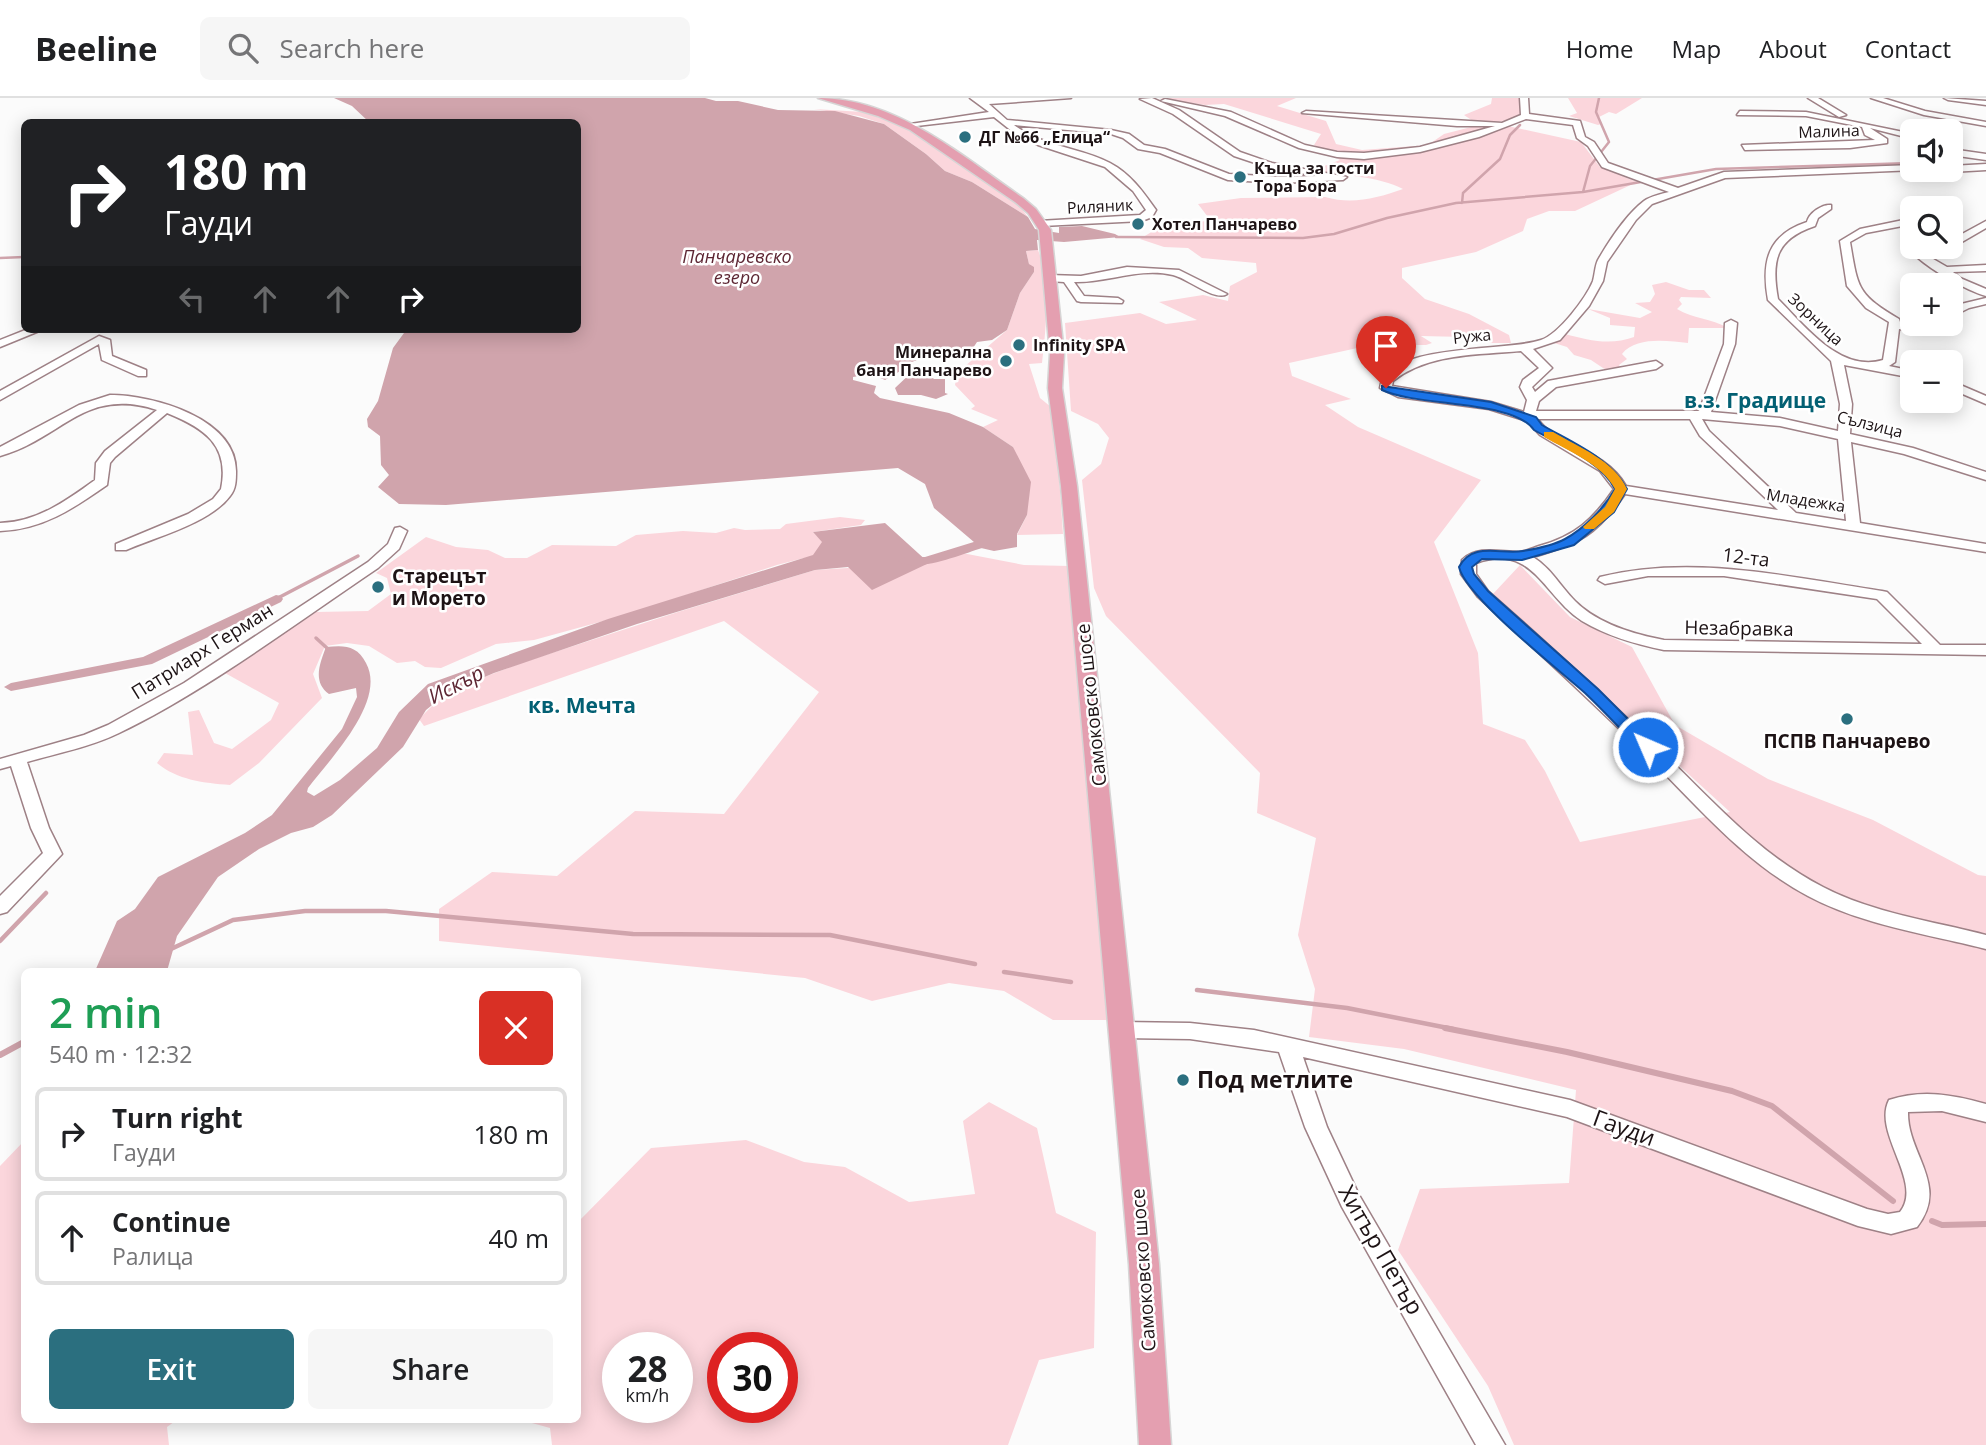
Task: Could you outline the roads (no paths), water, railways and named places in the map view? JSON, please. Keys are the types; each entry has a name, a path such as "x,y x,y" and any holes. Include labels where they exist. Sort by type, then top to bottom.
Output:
{"main road":[{"path":"823,98 908,125 1019,200 1045,231"},
{"name":"Самоковско шосе","path":"1045,231 1058,279 1055,388 1069,486 1122,1030 1144,1264 1155,1445"}],"street":[{"path":"978,100 1067,98"},
{"path":"1524,98 1525,116"},
{"path":"1812,98 1828,109 1865,125"},
{"path":"1875,98 1923,113 1986,124"},
{"path":"1948,98 1986,103"},
{"path":"1006,122 1111,132 1126,136 1141,147 1236,179 1343,177 1303,172 1237,154 1176,112 1144,99 1228,114 1310,149 1347,155 1390,155 1466,141 1525,116 1577,123 1581,138 1591,144 1605,165 1679,192 1724,175 1900,168"},
{"name":"Риляник","path":"978,100 1031,139 1080,154 1119,170 1130,180 1151,210 1149,215 1142,218 1045,231"},
{"path":"1306,113 1457,124 1512,123"},
{"path":"1740,113 1791,113 1900,133"},
{"path":"908,125 995,114"},
{"name":"Малина","path":"1865,125 1868,134 1884,141"},
{"path":"1884,141 1900,144"},
{"name":"Малина","path":"1745,147 1850,145 1884,141"},
{"path":"1963,143 1986,146"},
{"path":"1963,154 1986,157"},
{"path":"1963,168 1986,167"},
{"name":"Ружа","path":"1533,417 1491,406 1398,393 1386,388 1391,376 1414,362 1466,352 1549,342 1564,331 1585,304 1598,281 1602,262 1633,218 1649,202 1679,192"},
{"name":"Зорница","path":"1828,207 1813,217 1812,225 1791,231 1786,236 1777,246 1770,268 1773,300 1837,360 1846,404 1844,435 1853,525"},
{"path":"1875,366 1889,362 1895,325 1891,317 1870,306 1852,286 1846,241 1863,231 1900,224"},
{"path":"1963,237 1986,225"},
{"path":"1926,259 1930,264 1947,271 1956,280 1986,293"},
{"path":"1947,271 1952,268 1986,268"},
{"path":"1058,279 1092,277 1126,270 1175,272 1222,295"},
{"path":"1058,279 1081,299 1118,301"},
{"path":"1963,307 1986,301"},
{"path":"1731,323 1731,340 1699,415 1704,433 1790,514"},
{"path":"1895,325 1900,326"},
{"path":"0,329 21,330"},
{"path":"0,344 28,333"},
{"path":"0,396 99,339 104,340 106,358 142,373"},
{"path":"1524,347 1546,368 1527,383 1527,393 1533,400"},
{"path":"1837,360 1900,372"},
{"path":"1656,365 1552,384 1533,400 1531,412 1543,431 1609,471 1621,489 1602,517 1569,542 1522,556 1478,556 1469,560 1467,575 1483,594 1592,692 1745,843 1774,865 1817,892 1868,910 1986,942"},
{"path":"1963,390 1986,400"},
{"path":"0,452 15,447 95,402 113,399 140,400 166,408 200,425 220,439 228,453 229,462 229,481 225,494 211,506 121,547"},
{"path":"0,527 13,528 36,522 102,482 103,463 110,454 166,408"},
{"name":"Сълзица","path":"1533,417 1699,415 1780,422 1908,451 1986,476"},
{"name":"Младежка","path":"1621,489 1790,514 1986,548"},
{"name":"Патриарх Герман","path":"9,762 90,739 171,698 373,565 394,545 400,531"},
{"name":"Незабравка","path":"1522,556 1542,569 1577,611 1640,641 1691,647 1986,650"},
{"name":"12-та","path":"1605,580 1647,572 1724,572 1882,595 1936,649"},
{"path":"0,907 53,854 9,762"},
{"name":"Гауди","path":"1122,1030 1216,1033 1288,1046 1570,1109 1866,1219 1894,1224 1909,1218 1918,1205 1917,1179 1897,1121 1897,1106 1930,1101 1986,1113"},
{"name":"Хитър Петър","path":"1288,1046 1316,1127 1350,1200 1491,1445"}],"water":[{"name":"Панчаревско езеро","path":"334,98 705,98 738,101 778,110 835,111 884,124 945,171 972,182 1028,217 1035,229 1059,233 1059,227 1082,226 1120,237 1064,242 1037,240 1038,250 1026,251 1034,272 1020,293 1007,330 992,340 977,342 969,354 939,351 902,366 902,370 885,380 871,374 853,377 853,380 876,386 874,393 880,398 949,413 983,427 1013,447 1031,482 1027,515 1017,534 1017,547 994,551 981,548 934,508 925,484 898,468 446,505 399,504 378,487 389,475 381,465 380,436 368,427 367,419 378,401 393,348 404,333 581,333 581,119 366,119 352,106"},
{"path":"922,369 934,379 945,379 945,393 948,394 936,399 921,395 898,395 895,388 913,371"},
{"name":"Искър","path":"885,523 929,563 872,590 848,567 815,570 637,624 494,673 447,693 426,710 403,747 332,815 313,827 291,833 259,849 218,877 177,936 168,968 96,968 117,921 135,909 158,877 245,833 272,815 342,729 357,697 356,688 329,694 324,689 319,672 326,647 344,646 362,657 370,678 369,694 363,712 342,746 308,788 307,792 314,796 340,780 377,748 399,712 428,684 608,619 813,555 822,542 813,532"}],"waterway":[{"path":"1583,192 1590,166 1609,142 1596,112 1599,98"},
{"path":"1462,202 1463,193 1500,159 1510,135 1520,125"},
{"path":"1583,192 1716,169 1900,163"},
{"path":"1462,202 1583,192"},
{"path":"1116,237 1303,238 1334,234 1387,218 1462,202"},
{"path":"0,258 21,257"},
{"path":"905,561 926,561 977,545"},
{"path":"276,599 358,556"},
{"path":"11,687 147,661 276,599"},
{"path":"316,638 328,649"},
{"path":"0,941 46,893"},
{"path":"171,949 233,920 305,911 386,911 633,934 830,935 975,964"},
{"path":"1004,972 1071,982"},
{"path":"1197,990 1347,1008 1453,1029"},
{"path":"1445,1028 1567,1052 1732,1091 1772,1106 1893,1201"},
{"path":"0,1055 21,1044"},
{"path":"1932,1221 1942,1225 1986,1224"}],"place":[{"name":"ДГ №66 „Елица“","path":"965,137"},
{"name":"Къща за гости Тора Бора","path":"1240,177"},
{"name":"Хотел Панчарево","path":"1138,224"},
{"name":"Infinity SPA","path":"1019,345"},
{"name":"Минерална баня Панчарево","path":"1006,361"},
{"name":"Старецът и Морето","path":"378,587"},
{"name":"ПСПВ Панчарево","path":"1847,719"},
{"name":"Под метлите","path":"1183,1080"}],"district":[{"name":"в.з. Градище","path":"1755,401"},
{"name":"кв. Мечта","path":"582,706"}]}
